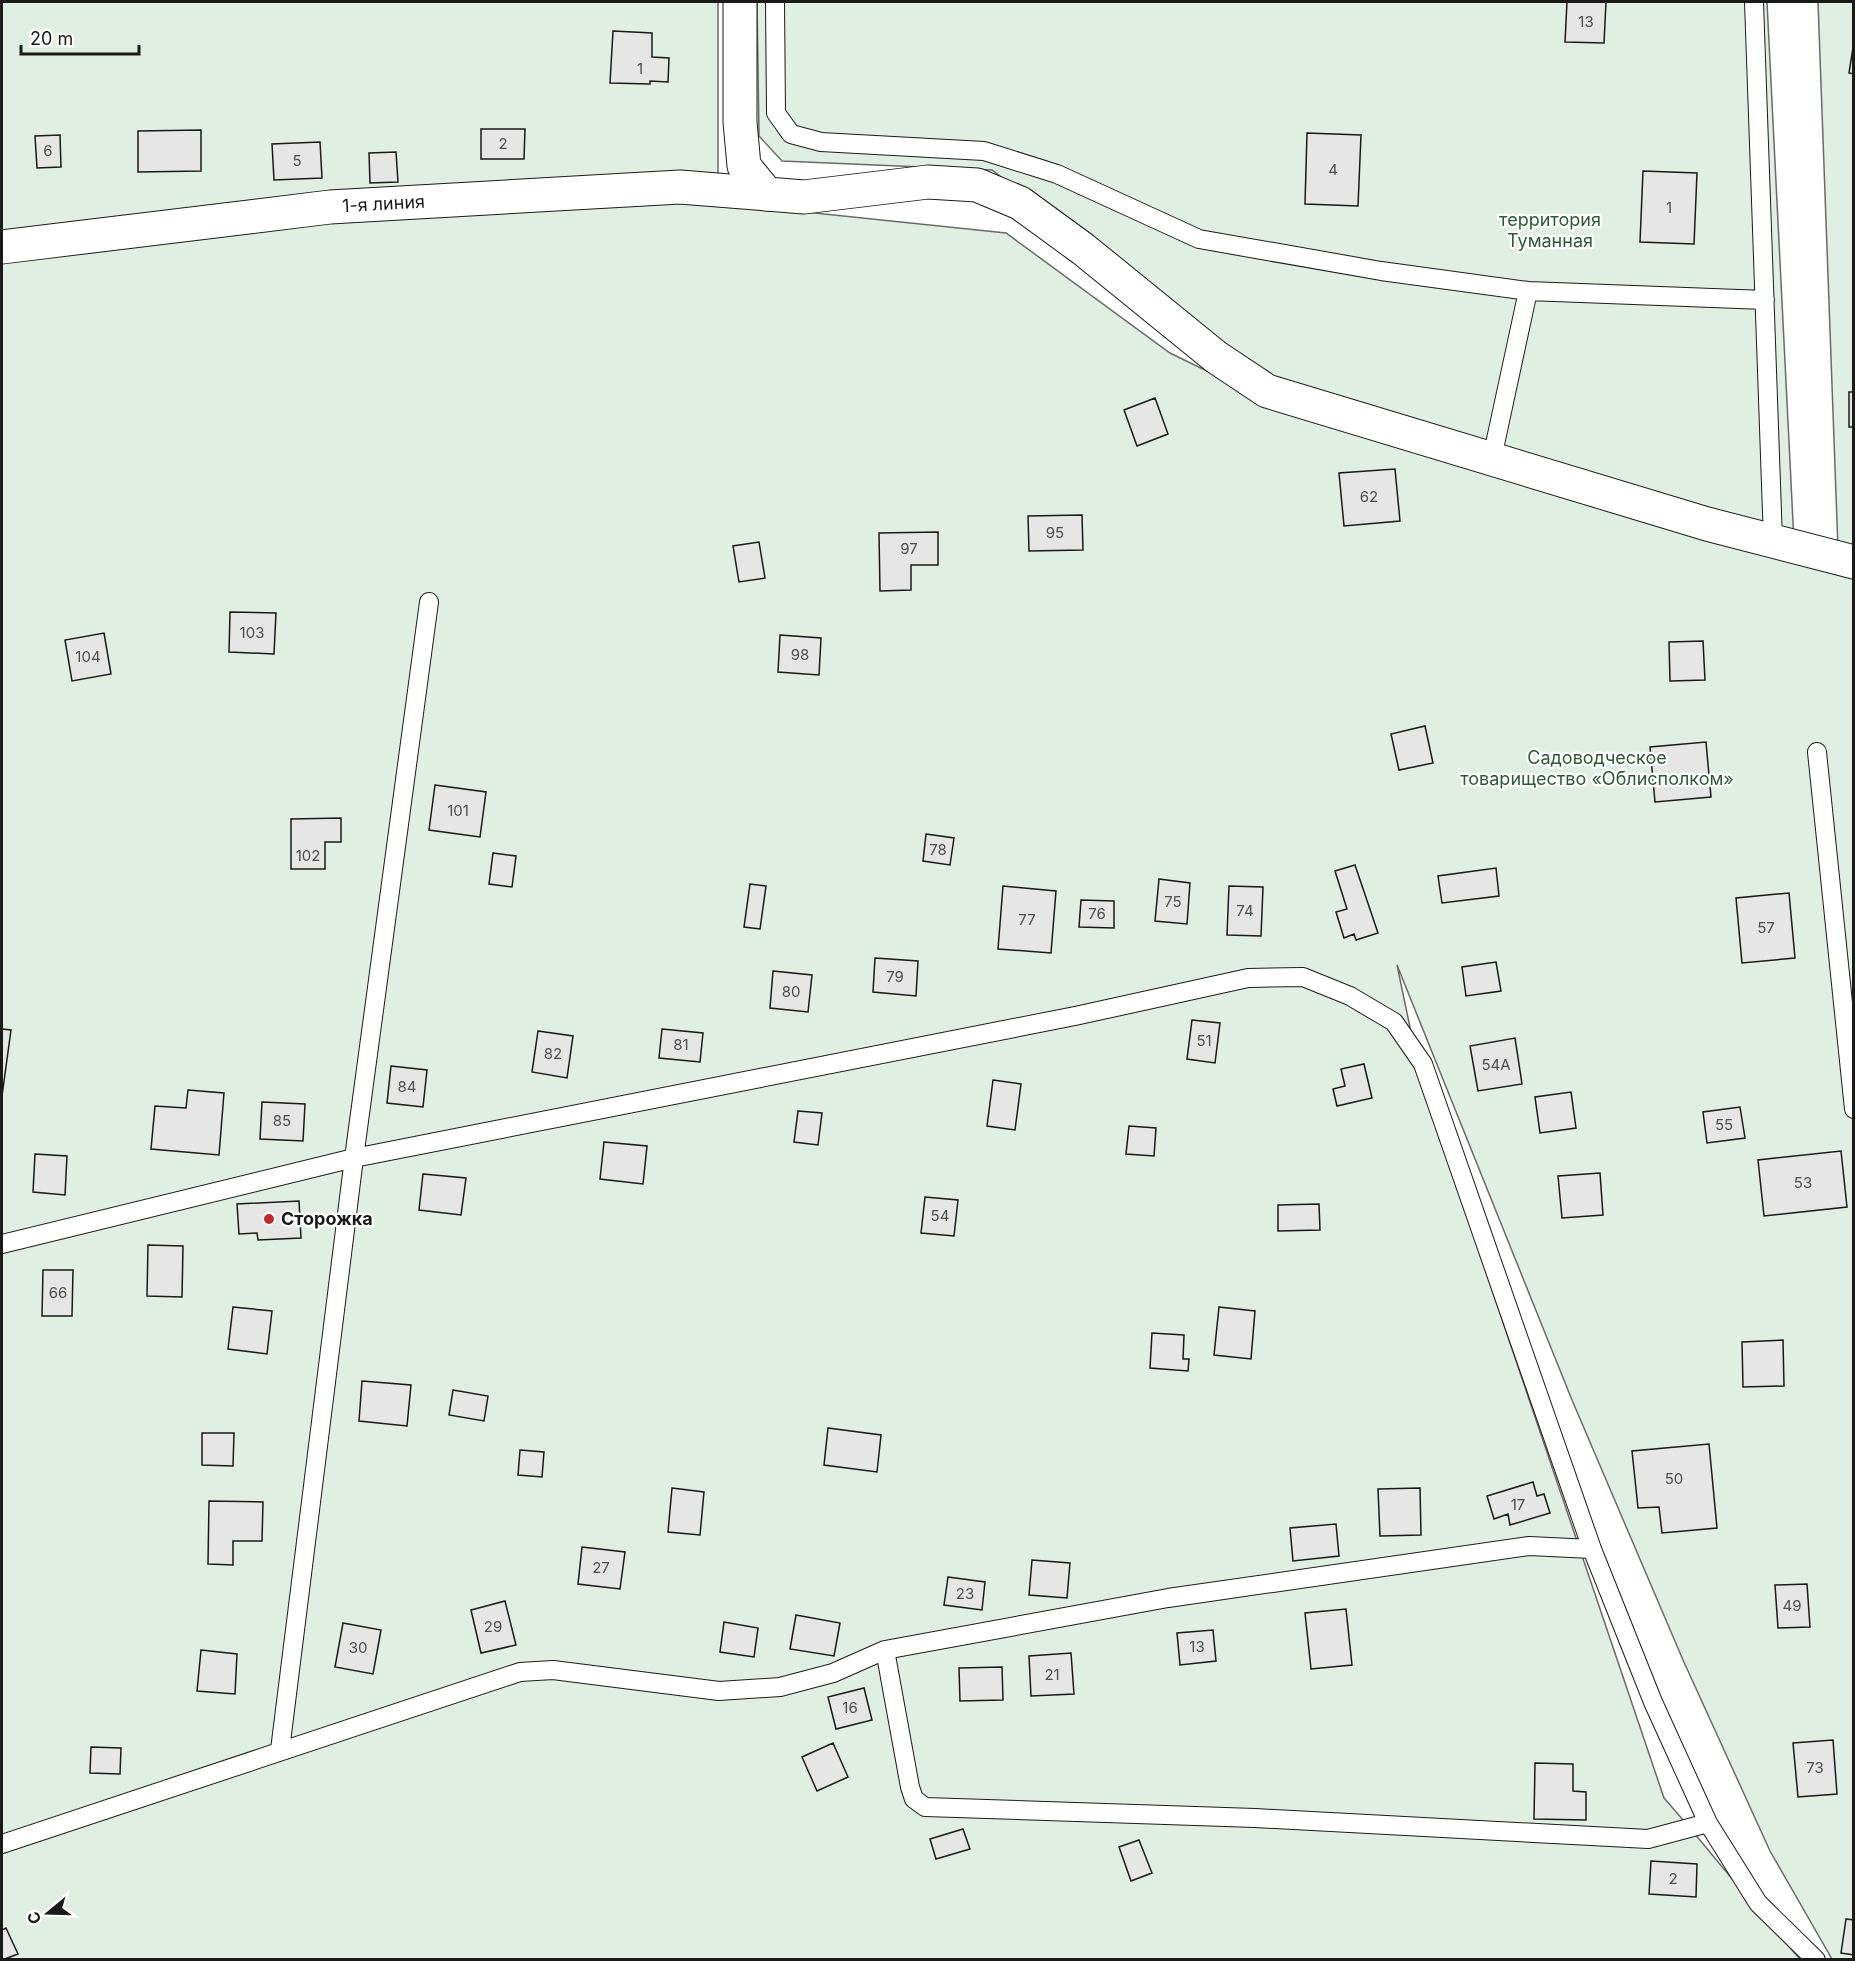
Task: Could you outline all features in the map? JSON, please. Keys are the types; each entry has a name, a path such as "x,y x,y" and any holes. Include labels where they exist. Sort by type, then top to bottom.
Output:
{"street":[{"path":"740,2 740,122 744,166 766,194"},
{"name":"1-я линия","path":"2,247 330,207 680,187 804,197 928,182 976,185 1020,202 1083,249 1216,357 1267,391 1707,524 1854,562"}],"lane":[{"path":"775,2 776,113 791,134 821,142 984,151 1057,174 1199,239 1381,271 1528,291 1765,300"},
{"path":"1754,2 1773,541"},
{"path":"1492,458 1528,291"},
{"path":"280,1750 354,1158 429,602"},
{"path":"1817,752 1854,1109"},
{"path":"2,1244 354,1158 1075,1016 1248,978 1303,977 1350,996 1394,1022 1423,1064 1592,1549 1653,1702 1708,1823 1758,1903 1816,1959"},
{"path":"2,1844 520,1672 553,1670 719,1690 770,1688 833,1673 885,1650 1168,1598 1529,1546 1592,1549"},
{"path":"885,1650 910,1787 914,1799 925,1807 1255,1818 1648,1839 1708,1823"}],"green space":[{"name":"Садоводческое товарищество «Облисполком»","path":"2,2 718,2 718,203 1006,233 1170,353 1293,413 1853,574 1853,1959 1832,1959 1770,1851 1683,1660 1572,1400 1397,965 1421,1080 1664,1798 1800,1959 2,1960"},
{"name":"территория Туманная","path":"757,2 1767,2 1794,542 1291,390 1186,318 992,170 782,161 759,136"},
{"path":"1818,2 1853,2 1853,553 1838,549"}],"building":[{"path":"1567,2 1606,2 1604,43 1565,42"},
{"path":"613,31 652,33 652,57 669,58 668,82 610,83"},
{"path":"1854,41 1854,74 1849,73"},
{"path":"481,129 525,129 524,159 481,159"},
{"path":"201,130 201,171 138,172 138,131"},
{"path":"1307,133 1361,135 1358,206 1305,204"},
{"path":"60,135 61,167 37,168 35,136"},
{"path":"320,142 322,178 274,180 272,144"},
{"path":"396,152 398,182 370,183 369,153"},
{"path":"1643,171 1697,173 1694,244 1640,242"},
{"path":"1849,392 1854,392 1854,427 1849,427"},
{"path":"1155,398 1168,434 1137,446 1124,410"},
{"path":"1395,469 1400,521 1344,526 1339,473"},
{"path":"1082,515 1083,550 1029,551 1028,516"},
{"path":"938,532 938,565 911,565 911,590 880,591 879,533"},
{"path":"759,542 765,578 739,582 733,546"},
{"path":"230,612 276,613 274,654 229,652"},
{"path":"104,633 111,674 72,681 65,640"},
{"path":"780,635 821,638 819,675 778,672"},
{"path":"1703,641 1705,680 1670,681 1669,642"},
{"path":"1425,726 1433,763 1399,770 1391,734"},
{"path":"1706,742 1711,797 1655,802 1650,747"},
{"path":"435,785 486,792 480,837 429,830"},
{"path":"341,818 341,842 325,842 325,869 291,869 291,819"},
{"path":"926,834 954,838 950,865 923,861"},
{"path":"493,853 516,856 512,887 489,884"},
{"path":"1355,865 1378,933 1356,940 1354,934 1344,938 1336,912 1347,909 1335,871"},
{"path":"1496,868 1499,896 1442,903 1438,876"},
{"path":"1159,879 1190,883 1187,924 1155,921"},
{"path":"750,884 766,886 760,929 744,927"},
{"path":"1003,886 1056,891 1051,953 998,949"},
{"path":"1229,886 1263,887 1261,936 1227,935"},
{"path":"1789,893 1795,958 1742,963 1736,898"},
{"path":"1081,900 1114,901 1114,928 1079,927"},
{"path":"875,958 918,961 916,996 873,992"},
{"path":"1496,962 1501,991 1466,996 1462,967"},
{"path":"773,971 812,975 808,1012 770,1008"},
{"path":"1192,1020 1220,1023 1215,1063 1187,1059"},
{"path":"2,1029 11,1030 2,1096"},
{"path":"662,1029 703,1033 700,1062 659,1058"},
{"path":"538,1031 573,1036 567,1078 532,1072"},
{"path":"1515,1038 1522,1084 1478,1091 1470,1046"},
{"path":"1364,1064 1372,1098 1337,1106 1333,1089 1345,1086 1341,1069"},
{"path":"391,1066 427,1070 423,1107 387,1103"},
{"path":"993,1080 1021,1084 1015,1130 987,1126"},
{"path":"188,1090 224,1093 219,1155 151,1149 155,1106 186,1108"},
{"path":"1571,1092 1576,1128 1540,1133 1535,1097"},
{"path":"262,1102 305,1104 303,1141 260,1139"},
{"path":"1740,1107 1745,1138 1707,1143 1703,1112"},
{"path":"798,1111 822,1113 818,1145 794,1142"},
{"path":"1129,1126 1156,1128 1154,1156 1126,1154"},
{"path":"604,1142 647,1146 643,1184 600,1179"},
{"path":"1841,1151 1847,1207 1764,1216 1758,1160"},
{"path":"35,1154 67,1156 65,1195 33,1192"},
{"path":"1600,1173 1603,1215 1562,1218 1558,1176"},
{"path":"423,1174 466,1178 461,1215 419,1210"},
{"path":"925,1197 958,1200 954,1236 921,1233"},
{"name":"Сторожка","path":"299,1201 301,1238 258,1240 257,1233 239,1234 237,1204"},
{"path":"1319,1204 1320,1230 1278,1231 1278,1205"},
{"path":"148,1245 183,1246 182,1297 147,1296"},
{"path":"43,1270 73,1270 72,1316 42,1316"},
{"path":"233,1307 272,1311 267,1354 228,1349"},
{"path":"1219,1307 1255,1311 1251,1359 1214,1355"},
{"path":"1152,1333 1184,1335 1183,1359 1189,1359 1188,1371 1150,1368"},
{"path":"1783,1340 1784,1386 1743,1387 1742,1342"},
{"path":"362,1381 411,1385 407,1426 359,1421"},
{"path":"453,1390 488,1396 484,1421 449,1415"},
{"path":"828,1428 881,1435 877,1472 824,1465"},
{"path":"202,1433 234,1433 233,1466 202,1465"},
{"path":"1709,1444 1717,1528 1662,1533 1659,1507 1638,1508 1632,1451"},
{"path":"520,1450 544,1452 542,1477 518,1475"},
{"path":"1533,1482 1537,1496 1544,1494 1550,1513 1510,1525 1508,1514 1494,1519 1487,1496"},
{"path":"672,1488 704,1492 700,1535 668,1532"},
{"path":"1420,1488 1421,1535 1380,1536 1378,1489"},
{"path":"209,1501 263,1502 262,1541 233,1541 233,1565 208,1564"},
{"path":"1336,1524 1339,1556 1293,1561 1290,1528"},
{"path":"582,1547 625,1552 620,1589 578,1584"},
{"path":"1032,1560 1070,1563 1067,1598 1029,1595"},
{"path":"948,1577 985,1582 982,1610 944,1605"},
{"path":"1807,1584 1810,1627 1778,1628 1775,1585"},
{"path":"505,1601 516,1645 481,1653 471,1610"},
{"path":"1346,1609 1352,1665 1311,1669 1305,1613"},
{"path":"796,1615 840,1623 834,1656 790,1649"},
{"path":"724,1622 758,1628 754,1657 720,1652"},
{"path":"343,1623 381,1630 373,1674 335,1667"},
{"path":"1213,1630 1216,1661 1180,1665 1177,1633"},
{"path":"201,1650 237,1654 235,1694 197,1691"},
{"path":"1071,1653 1074,1694 1031,1696 1029,1656"},
{"path":"1002,1667 1003,1700 960,1701 959,1668"},
{"path":"864,1688 872,1720 836,1729 828,1697"},
{"path":"1833,1740 1837,1794 1798,1797 1793,1743"},
{"path":"833,1743 848,1777 817,1791 802,1757"},
{"path":"91,1747 121,1748 120,1774 90,1773"},
{"path":"1535,1763 1573,1764 1573,1791 1586,1792 1586,1820 1534,1819"},
{"path":"963,1829 970,1849 936,1859 930,1839"},
{"path":"1139,1840 1152,1873 1131,1881 1119,1847"},
{"path":"1651,1861 1697,1864 1696,1897 1649,1894"},
{"path":"1846,1919 1854,1920 1854,1955 1841,1953"},
{"path":"6,1928 18,1954 2,1960 2,1930"}],"place":[{"name":"Сторожка","path":"269,1219"}]}
